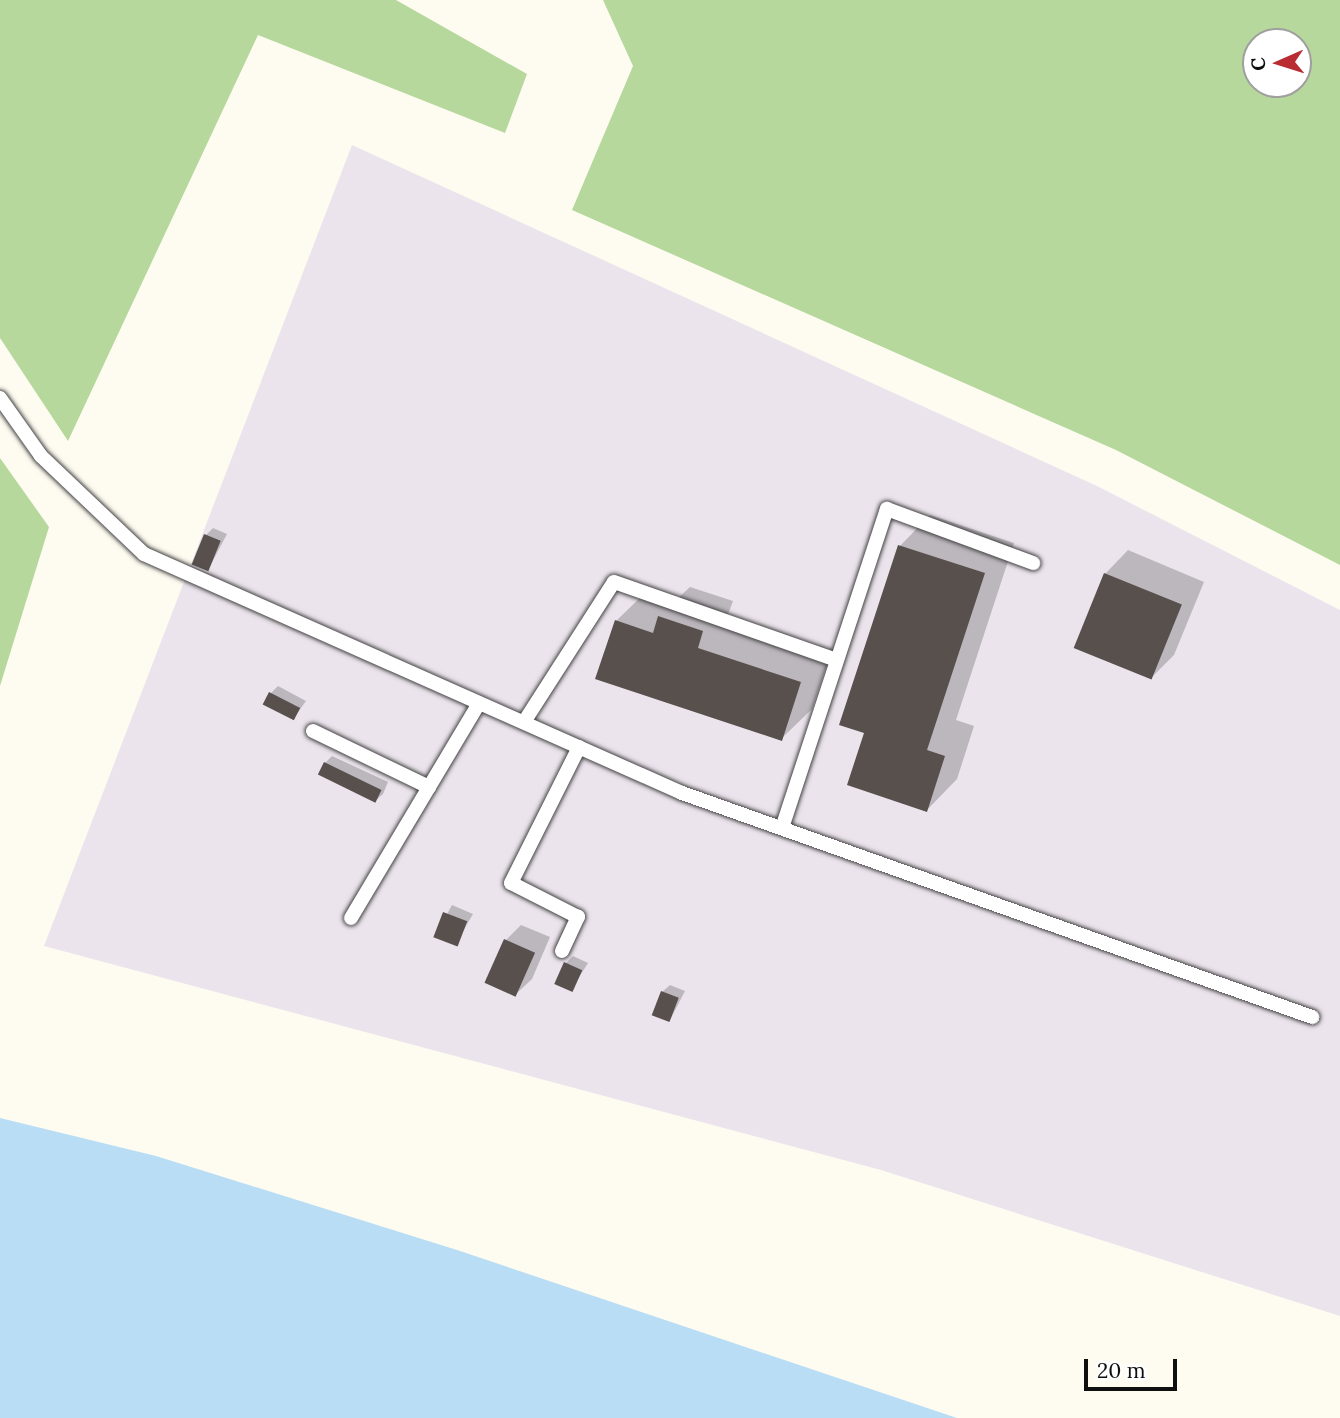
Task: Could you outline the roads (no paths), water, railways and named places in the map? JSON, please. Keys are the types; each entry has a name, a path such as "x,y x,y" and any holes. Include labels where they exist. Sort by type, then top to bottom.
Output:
{"lane":[{"path":"0,398 41,456 144,554 682,793 1312,1017"},
{"path":"782,828 887,509 1033,563"},
{"path":"524,722 614,582 837,660"},
{"path":"351,918 480,703"},
{"path":"313,731 429,788"},
{"path":"562,951 578,917 511,883 579,747"}],"water":[{"path":"0,1118 156,1156 457,1250 957,1418 0,1418"}]}
